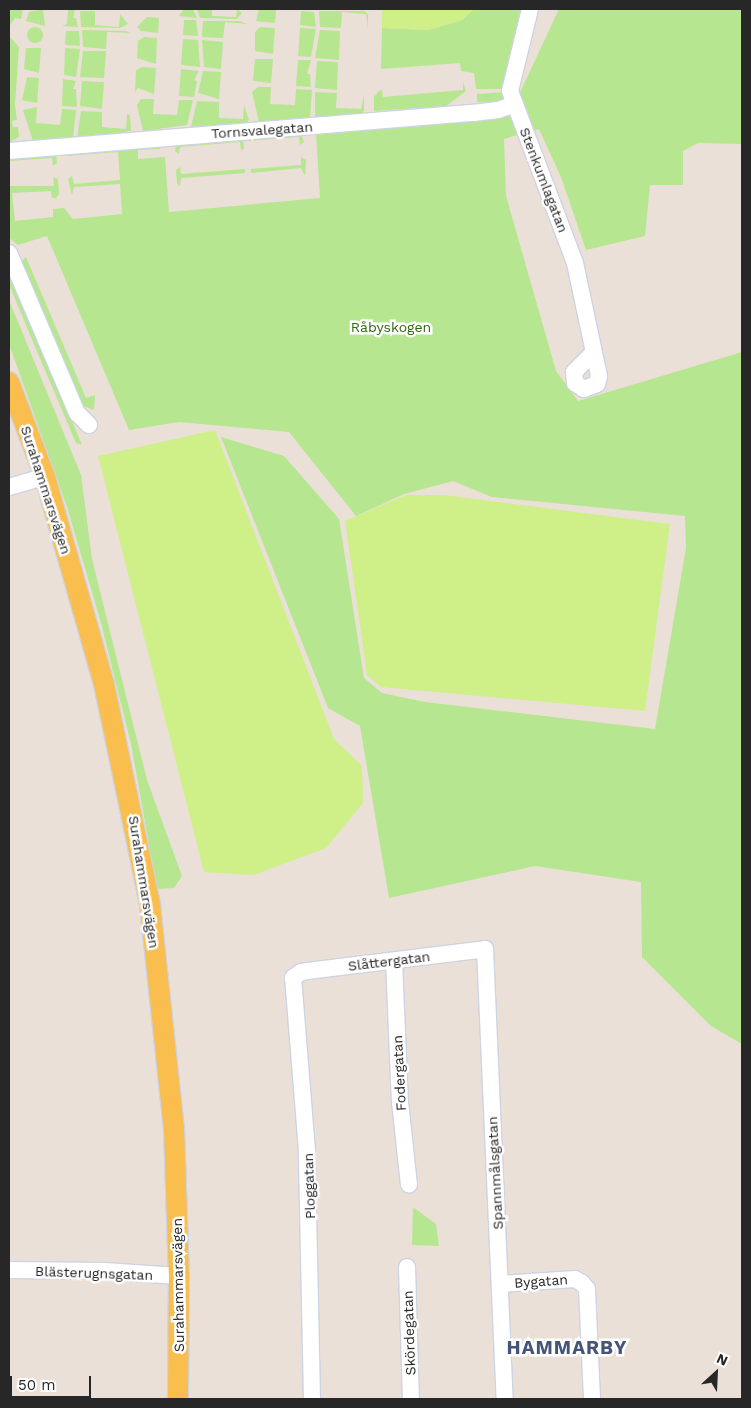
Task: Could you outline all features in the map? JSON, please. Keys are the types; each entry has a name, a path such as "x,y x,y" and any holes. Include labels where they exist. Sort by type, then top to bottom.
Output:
{"main road":[{"name":"Surahammarsvägen","path":"9,382 44,477 104,684 150,905 174,1128 179,1276 178,1399"}],"street":[{"name":"Stenkumlagatan","path":"530,9 510,91 575,263 593,353"},
{"name":"Tornsvalegatan","path":"9,151 473,113 498,110 514,104"},
{"path":"9,253 77,414 89,425"},
{"path":"9,488 44,477"},
{"name":"Slåttergatan","path":"296,975 482,949"},
{"name":"Spannmålsgatan","path":"482,949 485,949 505,1399"},
{"name":"Fodergatan","path":"394,961 400,1102 408,1185"},
{"name":"Ploggatan","path":"296,975 292,983 307,1151 312,1399"},
{"name":"Skördegatan","path":"407,1267 411,1399"},
{"name":"Blästerugnsgatan","path":"9,1270 105,1271 179,1276"},
{"name":"Bygatan","path":"500,1284 575,1279 587,1289 592,1399"}],"green space":[{"path":"9,9 23,9 21,19 15,18 9,27"},
{"path":"43,9 45,26 26,21 29,12"},
{"path":"68,9 75,10 73,18 76,18 78,27 62,26 67,24"},
{"path":"184,9 193,9 197,18 179,16"},
{"path":"197,9 212,9 212,16 236,17 237,9 242,13 237,19 200,18"},
{"path":"259,9 276,9 275,23 256,21"},
{"path":"382,9 474,9 462,20 428,30 382,28"},
{"path":"474,9 528,9 506,89 476,89 474,73 461,71 460,63 381,69 382,28 428,30 462,20"},
{"name":"Råbyskogen","path":"559,9 742,9 742,144 698,143 683,151 683,185 650,185 645,236 586,250 561,177 539,129 504,139 506,196 556,371 578,401 742,352 742,1044 711,1026 642,957 641,882 535,866 389,898 360,726 328,708 221,437 284,456 339,519 364,678 382,693 425,702 655,729 686,548 685,516 492,497 453,481 404,494 356,516 289,432 179,422 129,430 47,236 18,245 9,238 9,186 54,186 53,177 58,179 59,194 56,198 52,198 51,191 12,193 15,221 53,217 53,209 64,208 73,219 122,214 120,184 74,187 72,195 68,179 72,176 74,184 120,180 118,152 68,156 68,153 161,146 160,149 138,150 138,159 165,157 169,212 320,198 316,133 509,116"},
{"path":"80,11 95,11 95,25 119,27 120,14 128,24 120,28 81,27"},
{"path":"301,11 314,12 316,27 300,25"},
{"path":"319,11 364,11 368,16 368,28 366,14 342,12 341,28 320,27"},
{"path":"147,17 159,18 158,33 141,31 137,27"},
{"path":"184,20 196,20 198,36 183,35"},
{"path":"203,21 240,21 247,24 225,22 223,38 202,37"},
{"path":"35,27 41,29 43,35 41,41 35,43 29,41 27,35 29,29"},
{"path":"260,27 275,28 273,54 255,51 255,32"},
{"path":"300,28 316,29 311,57 298,56"},
{"path":"82,30 126,31 130,33 107,32 106,49 83,47"},
{"path":"320,30 340,31 339,60 315,58"},
{"path":"66,31 79,31 80,46 65,45"},
{"path":"9,36 19,47 15,105 17,120 12,121 13,127 18,127 19,137 9,142"},
{"path":"144,37 157,38 156,64 137,58 138,41"},
{"path":"183,39 198,40 200,67 181,65"},
{"path":"202,40 223,42 221,69 204,67"},
{"path":"26,48 41,48 39,73 24,69"},
{"path":"65,48 80,49 76,77 64,75"},
{"path":"83,51 106,51 104,78 80,77"},
{"path":"255,59 273,59 271,83 253,81"},
{"path":"298,60 311,60 307,74 310,74 311,87 296,86"},
{"path":"317,61 338,62 337,90 315,88"},
{"path":"142,67 156,68 154,94 138,88 135,92 136,70"},
{"path":"181,69 199,71 194,80 197,81 194,97 179,96"},
{"path":"203,71 221,72 219,99 198,93"},
{"path":"27,77 39,78 37,103 22,100"},
{"path":"63,79 76,81 73,89 76,89 77,107 62,106"},
{"path":"82,81 104,82 102,109 80,106"},
{"path":"463,82 466,91 446,106 374,111 374,97 382,90 383,97 463,90"},
{"path":"258,87 271,87 270,104 295,105 296,89 312,90 310,118 259,122 252,92"},
{"path":"315,92 337,93 336,108 361,109 364,95 364,111 361,114 315,117"},
{"path":"505,92 501,103 477,102 477,94"},
{"path":"141,99 154,99 153,114 177,115 179,100 193,100 187,125 143,131 137,105"},
{"path":"197,101 219,102 219,118 243,119 244,105 249,120 246,123 191,127"},
{"path":"37,107 36,123 60,125 62,109 76,110 73,138 33,141 23,110"},
{"path":"81,111 102,112 102,127 126,129 127,114 130,115 131,131 77,138"},
{"path":"301,134 304,142 300,145 299,137 248,141 248,137"},
{"path":"243,138 244,149 241,150 240,142 180,147 179,154 175,151 176,145"},
{"path":"56,154 57,163 53,166 52,158 9,161 9,158"},
{"path":"301,157 306,160 305,176 301,168 251,173 251,169 301,165"},
{"path":"180,167 181,174 245,169 245,173 181,178 180,186 177,183 176,170"},
{"path":"26,257 86,398 95,395 94,410 81,405 21,262"},
{"path":"9,271 82,445 76,443 33,342 9,284"},
{"path":"9,300 81,475 92,559 147,780 182,876 174,888 157,889 131,744 101,623 67,507 9,344"},
{"path":"215,430 334,739 362,766 363,803 326,848 253,875 204,872 98,456"},
{"path":"406,495 444,495 670,524 645,711 381,687 367,675 345,521"},
{"path":"413,1207 436,1224 439,1246 412,1245"}],"district":[{"name":"HAMMARBY","path":"567,1348"}]}
